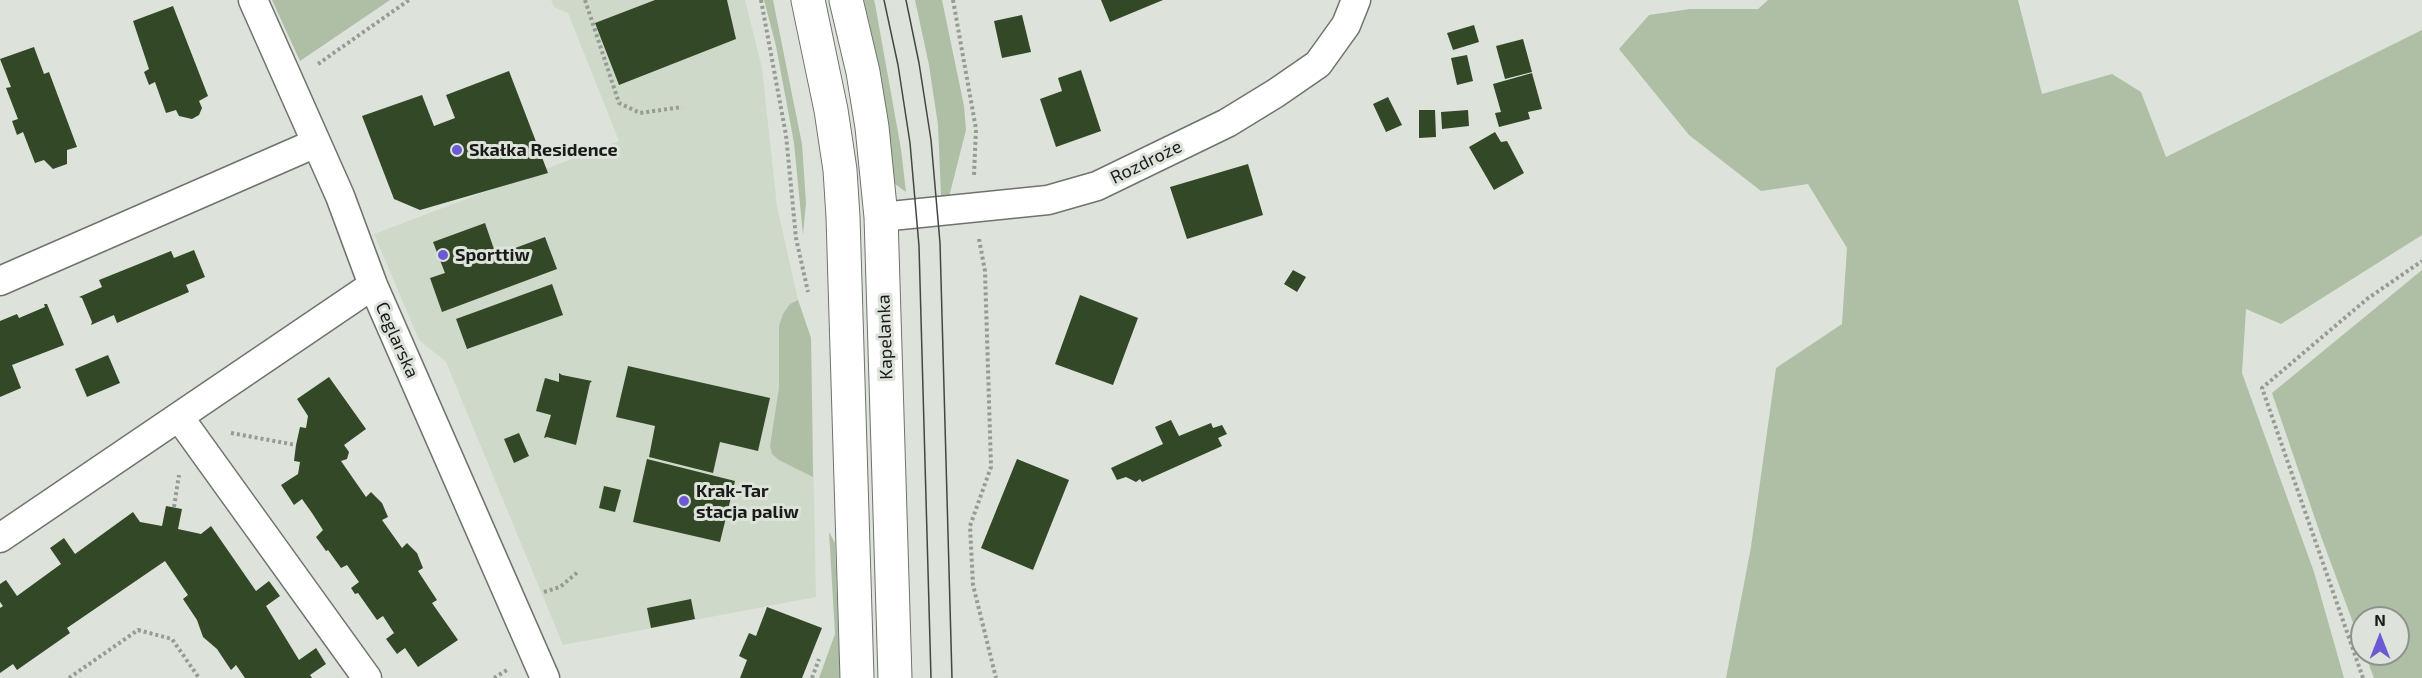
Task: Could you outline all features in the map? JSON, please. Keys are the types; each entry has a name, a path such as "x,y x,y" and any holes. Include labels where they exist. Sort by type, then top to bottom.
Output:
{"main road":[{"name":"Kapelanka","path":"808,0 831,110 840,170 857,678"},
{"name":"Kapelanka","path":"846,0 863,72 872,127 881,217 895,678"}],"street":[{"name":"Ceglarska","path":"254,0 340,196 373,285 544,678"},
{"name":"Rozdroże","path":"881,217 1048,200 1097,186 1227,123 1318,64 1346,25 1356,0"},
{"path":"0,281 316,143"},
{"path":"0,538 373,285"},
{"path":"179,417 367,678"}],"path":[{"path":"290,84 409,0"},
{"path":"585,0 619,103 640,113 682,107"},
{"path":"761,0 786,135 796,238 802,270"},
{"path":"952,0 976,129 973,207 985,271 991,467 970,526 973,585 996,678"},
{"path":"2363,678 2262,388 2367,299 2422,261"},
{"path":"230,440 228,432 296,445"},
{"path":"174,507 181,464"},
{"path":"512,603 560,587 579,571"},
{"path":"69,678 138,630 172,639 199,678"}],"shaded area":[{"path":"551,0 745,0 762,68 777,206 798,300 811,338 816,597 563,645 446,362 419,340 374,234 619,141 568,13 554,7"}],"green space":[{"path":"272,0 390,0 300,61"},
{"path":"764,0 773,0 802,144 806,203 803,235 794,143 776,46"},
{"path":"864,0 874,0 875,4 901,149 906,192 895,184 881,74"},
{"path":"915,0 942,0 964,106 966,130 949,197 941,196 938,125 929,65"},
{"path":"1768,0 2018,0 2042,94 2112,74 2141,92 2166,157 2422,30 2422,235 2281,324 2246,309 2242,373 2314,572 2344,678 1726,678 1751,547 1776,368 1842,324 1847,248 1808,184 1761,191 1689,135 1619,49 1649,15 1690,9 1758,9"},
{"path":"2422,270 2422,678 2374,678 2370,666 2410,666 2410,606 2350,606 2350,615 2272,393"},
{"path":"798,300 811,338 813,477 779,460 772,454 770,446 779,388 779,326 790,304"},
{"path":"829,532 835,543 840,678 819,678 835,634"}],"building":[{"path":"655,0 727,0 736,39 619,85 595,23"},
{"path":"1101,0 1163,0 1110,22"},
{"path":"173,6 208,96 199,101 202,108 199,115 192,119 179,116 176,110 166,113 155,82 149,85 144,72 149,69 133,21"},
{"path":"1022,15 1031,52 1002,58 994,21"},
{"path":"1474,25 1479,42 1453,50 1447,33"},
{"path":"1523,39 1532,72 1505,79 1496,46"},
{"path":"34,47 44,74 49,72 77,147 67,150 67,164 53,169 44,160 35,163 23,132 17,135 12,121 18,119 6,88 11,87 0,59"},
{"path":"1467,55 1473,81 1457,85 1451,58"},
{"path":"1081,70 1101,131 1056,147 1040,99 1062,91 1058,78"},
{"name":"Skałka Residence","path":"509,71 548,173 420,210 394,199 362,116 422,95 434,126 455,118 446,95"},
{"path":"1532,73 1542,109 1528,112 1530,119 1499,127 1495,113 1501,112 1493,84"},
{"path":"1388,97 1402,125 1386,132 1373,104"},
{"path":"1419,110 1435,110 1436,137 1419,138"},
{"path":"1468,110 1469,126 1442,129 1441,112"},
{"path":"1495,132 1501,142 1507,141 1524,173 1494,190 1469,147"},
{"path":"1248,164 1263,215 1187,239 1170,187"},
{"path":"485,223 496,255 545,237 557,269 442,312 430,278 445,273 433,242"},
{"path":"194,250 205,277 186,285 189,292 117,323 114,315 91,325 92,322 82,298 79,297 102,287 99,280 171,251 174,258"},
{"path":"1293,270 1306,277 1297,292 1284,284"},
{"path":"552,284 563,315 467,349 456,319"},
{"path":"1080,295 1138,318 1113,385 1055,364"},
{"path":"44,304 47,304 64,345 12,365 21,388 0,397 0,321 17,314 19,318 45,307"},
{"path":"108,355 120,383 87,397 75,369"},
{"path":"628,366 770,398 758,451 720,442 713,473 649,457 655,426 616,417"},
{"path":"559,373 592,381 576,445 544,438 551,415 536,411 545,378 559,382"},
{"path":"329,377 366,429 344,445 349,452 347,459 341,461 366,497 371,492 382,503 388,517 382,520 402,548 407,543 417,553 423,568 418,571 437,600 432,603 458,640 418,667 405,648 397,654 386,639 394,633 383,616 377,620 358,593 355,594 351,588 359,582 347,565 341,568 316,537 323,530 302,499 294,505 281,485 298,474 300,462 294,461 296,445 300,427 306,428 308,416 297,399"},
{"path":"1171,420 1179,436 1211,423 1213,428 1222,425 1227,434 1218,438 1222,446 1142,482 1140,479 1136,482 1126,477 1117,480 1111,468 1163,444 1155,427"},
{"path":"519,433 529,456 514,463 504,439"},
{"name":"Krak-Tar stacja paliw","path":"647,459 735,481 720,542 633,522"},
{"path":"1017,459 1069,480 1033,570 981,548"},
{"path":"604,486 621,490 615,512 599,508"},
{"path":"166,506 182,509 178,529 201,534 211,526 256,591 269,581 280,596 266,606 299,660 316,648 326,664 310,675 312,678 245,678 236,665 231,670 217,649 203,637 197,620 183,599 188,595 165,561 67,628 70,633 17,670 13,664 0,673 0,608 3,606 0,602 0,584 6,580 17,596 61,564 50,548 64,538 75,554 133,512 140,522 162,526"},
{"path":"691,599 695,619 651,628 647,608"},
{"path":"767,607 822,628 802,678 740,678 747,660 739,656 749,633 756,636"}],"tram line":[{"path":"884,0 898,65 910,143 919,246 931,678"},
{"path":"906,0 931,140 940,243 952,678"}],"place":[{"name":"Skałka Residence","path":"457,150"},
{"name":"Sporttiw","path":"443,255"},
{"name":"Krak-Tar stacja paliw","path":"684,501"}]}
